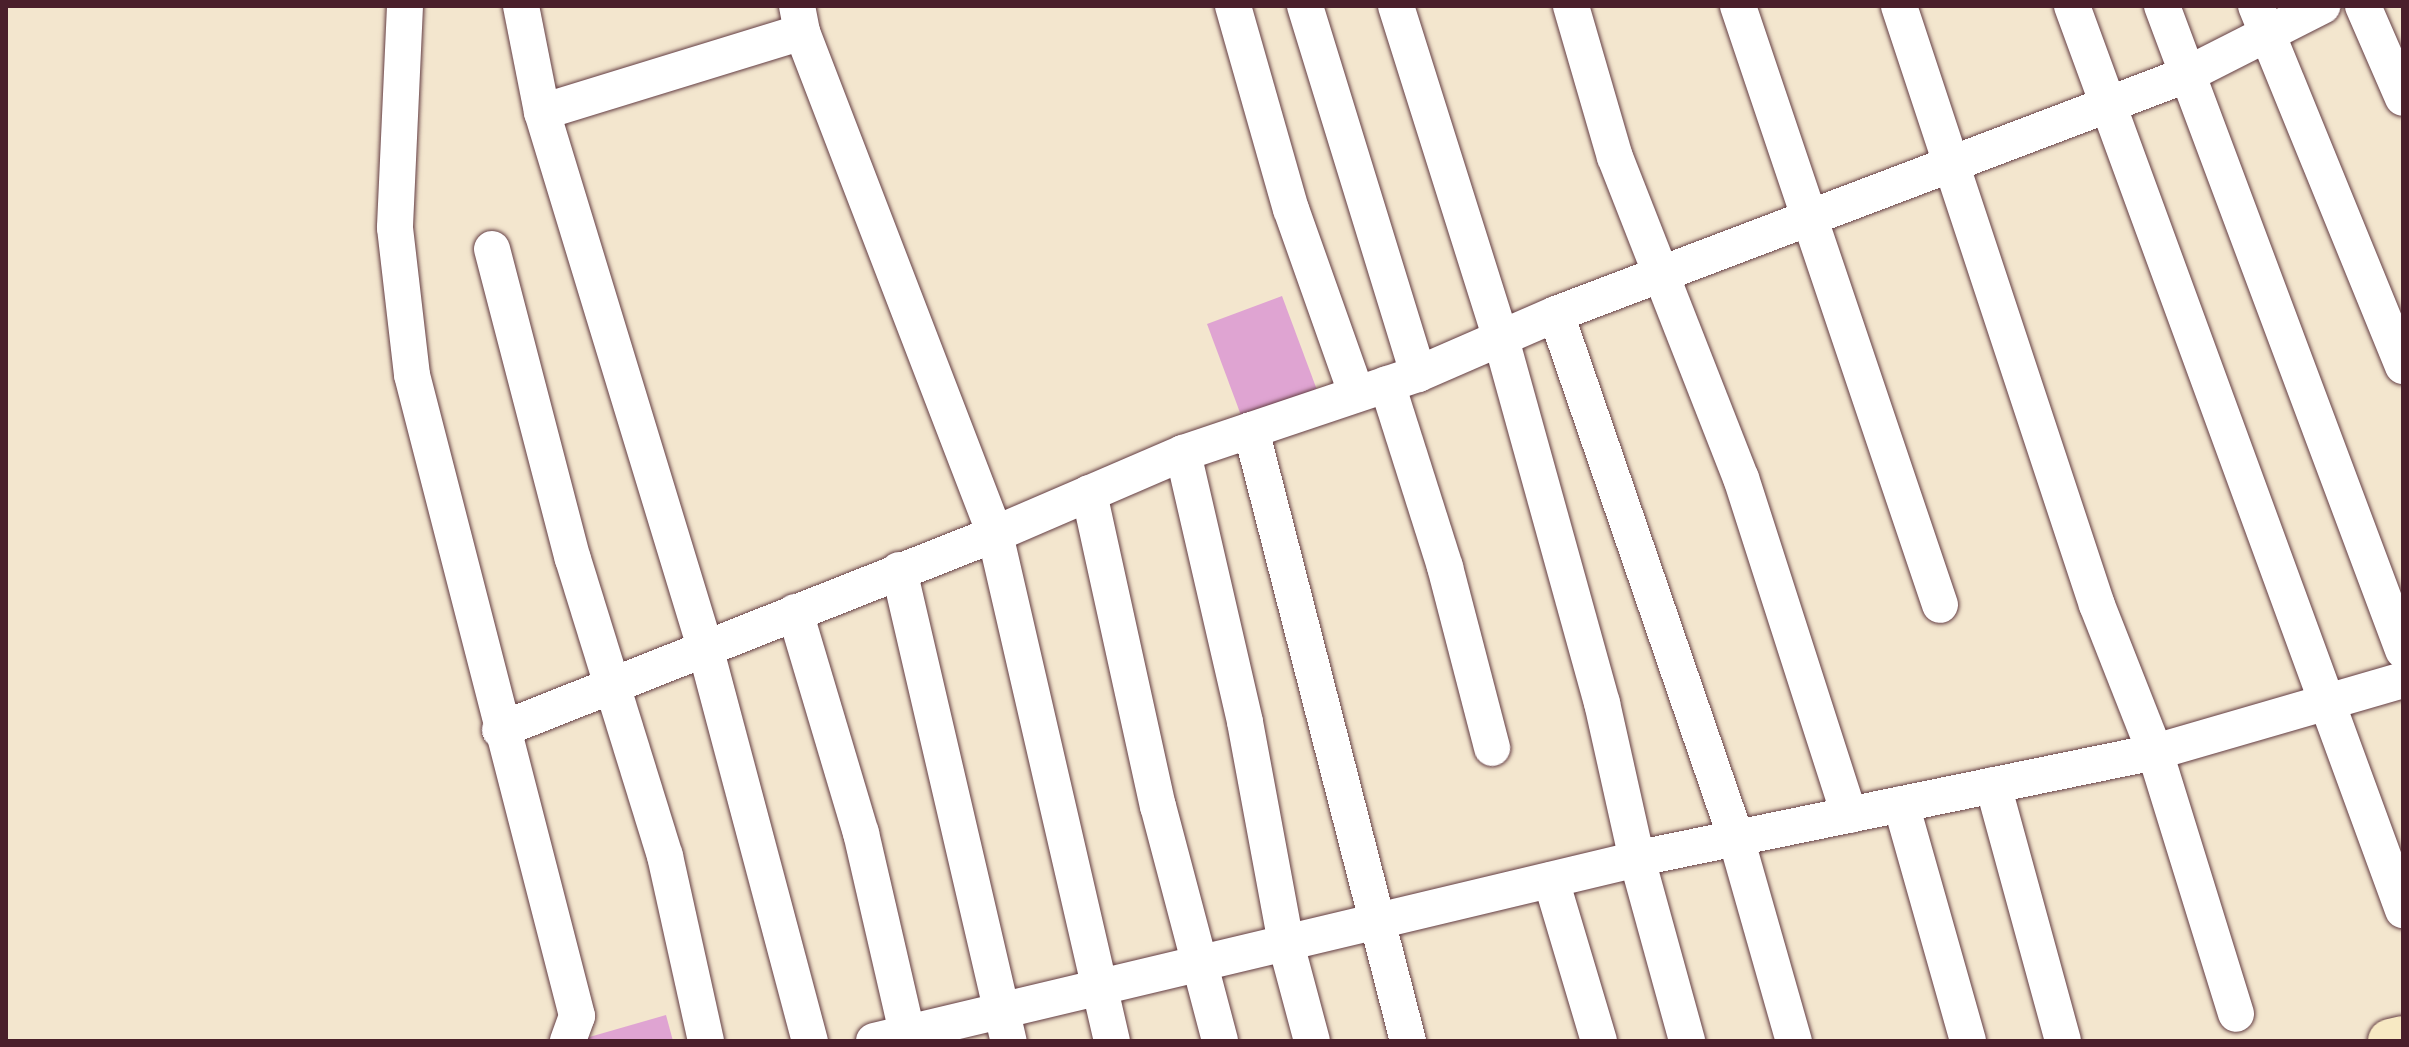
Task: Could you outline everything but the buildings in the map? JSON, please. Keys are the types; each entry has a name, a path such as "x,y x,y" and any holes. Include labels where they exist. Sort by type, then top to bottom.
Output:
{"street":[{"path":"405,6 395,228 403,319 412,375 500,730 577,1016 568,1041"},
{"path":"521,6 542,112 705,647 810,1041"},
{"path":"1233,6 1291,209 1387,384"},
{"path":"1305,6 1387,384 1445,567 1492,748"},
{"path":"1396,6 1501,339 1602,703 1637,859 1687,1041"},
{"path":"1571,6 1615,157 1741,478 1849,815"},
{"path":"1738,6 1940,605"},
{"path":"1899,6 2097,605 2155,752 2236,1014"},
{"path":"2072,6 2403,910"},
{"path":"2162,6 2186,75 2275,299 2403,650"},
{"path":"500,730 995,534 1183,453 1387,384 1556,314 1954,166 2186,75 2263,22 2322,6"},
{"path":"2363,6 2403,98"},
{"path":"542,112 800,19 995,534 1112,1041"},
{"path":"2263,22 2403,366"},
{"path":"492,249 611,688 665,856 706,1041"},
{"path":"1556,314 1736,838 1794,1041"},
{"path":"1251,430 1374,923 1408,1041"},
{"path":"1183,453 1245,722 1286,944 1312,1041"},
{"path":"1089,493 1155,792 1220,1041"},
{"path":"899,570 1005,1026"},
{"path":"795,612 854,805 897,1038 1005,1026 1098,989 1637,859 2155,752 2403,680"},
{"path":"1993,785 2063,1041"},
{"path":"1901,804 1968,1041"},
{"path":"1551,880 1599,1041"},
{"path":"2390,1041 2403,1038"}]}
